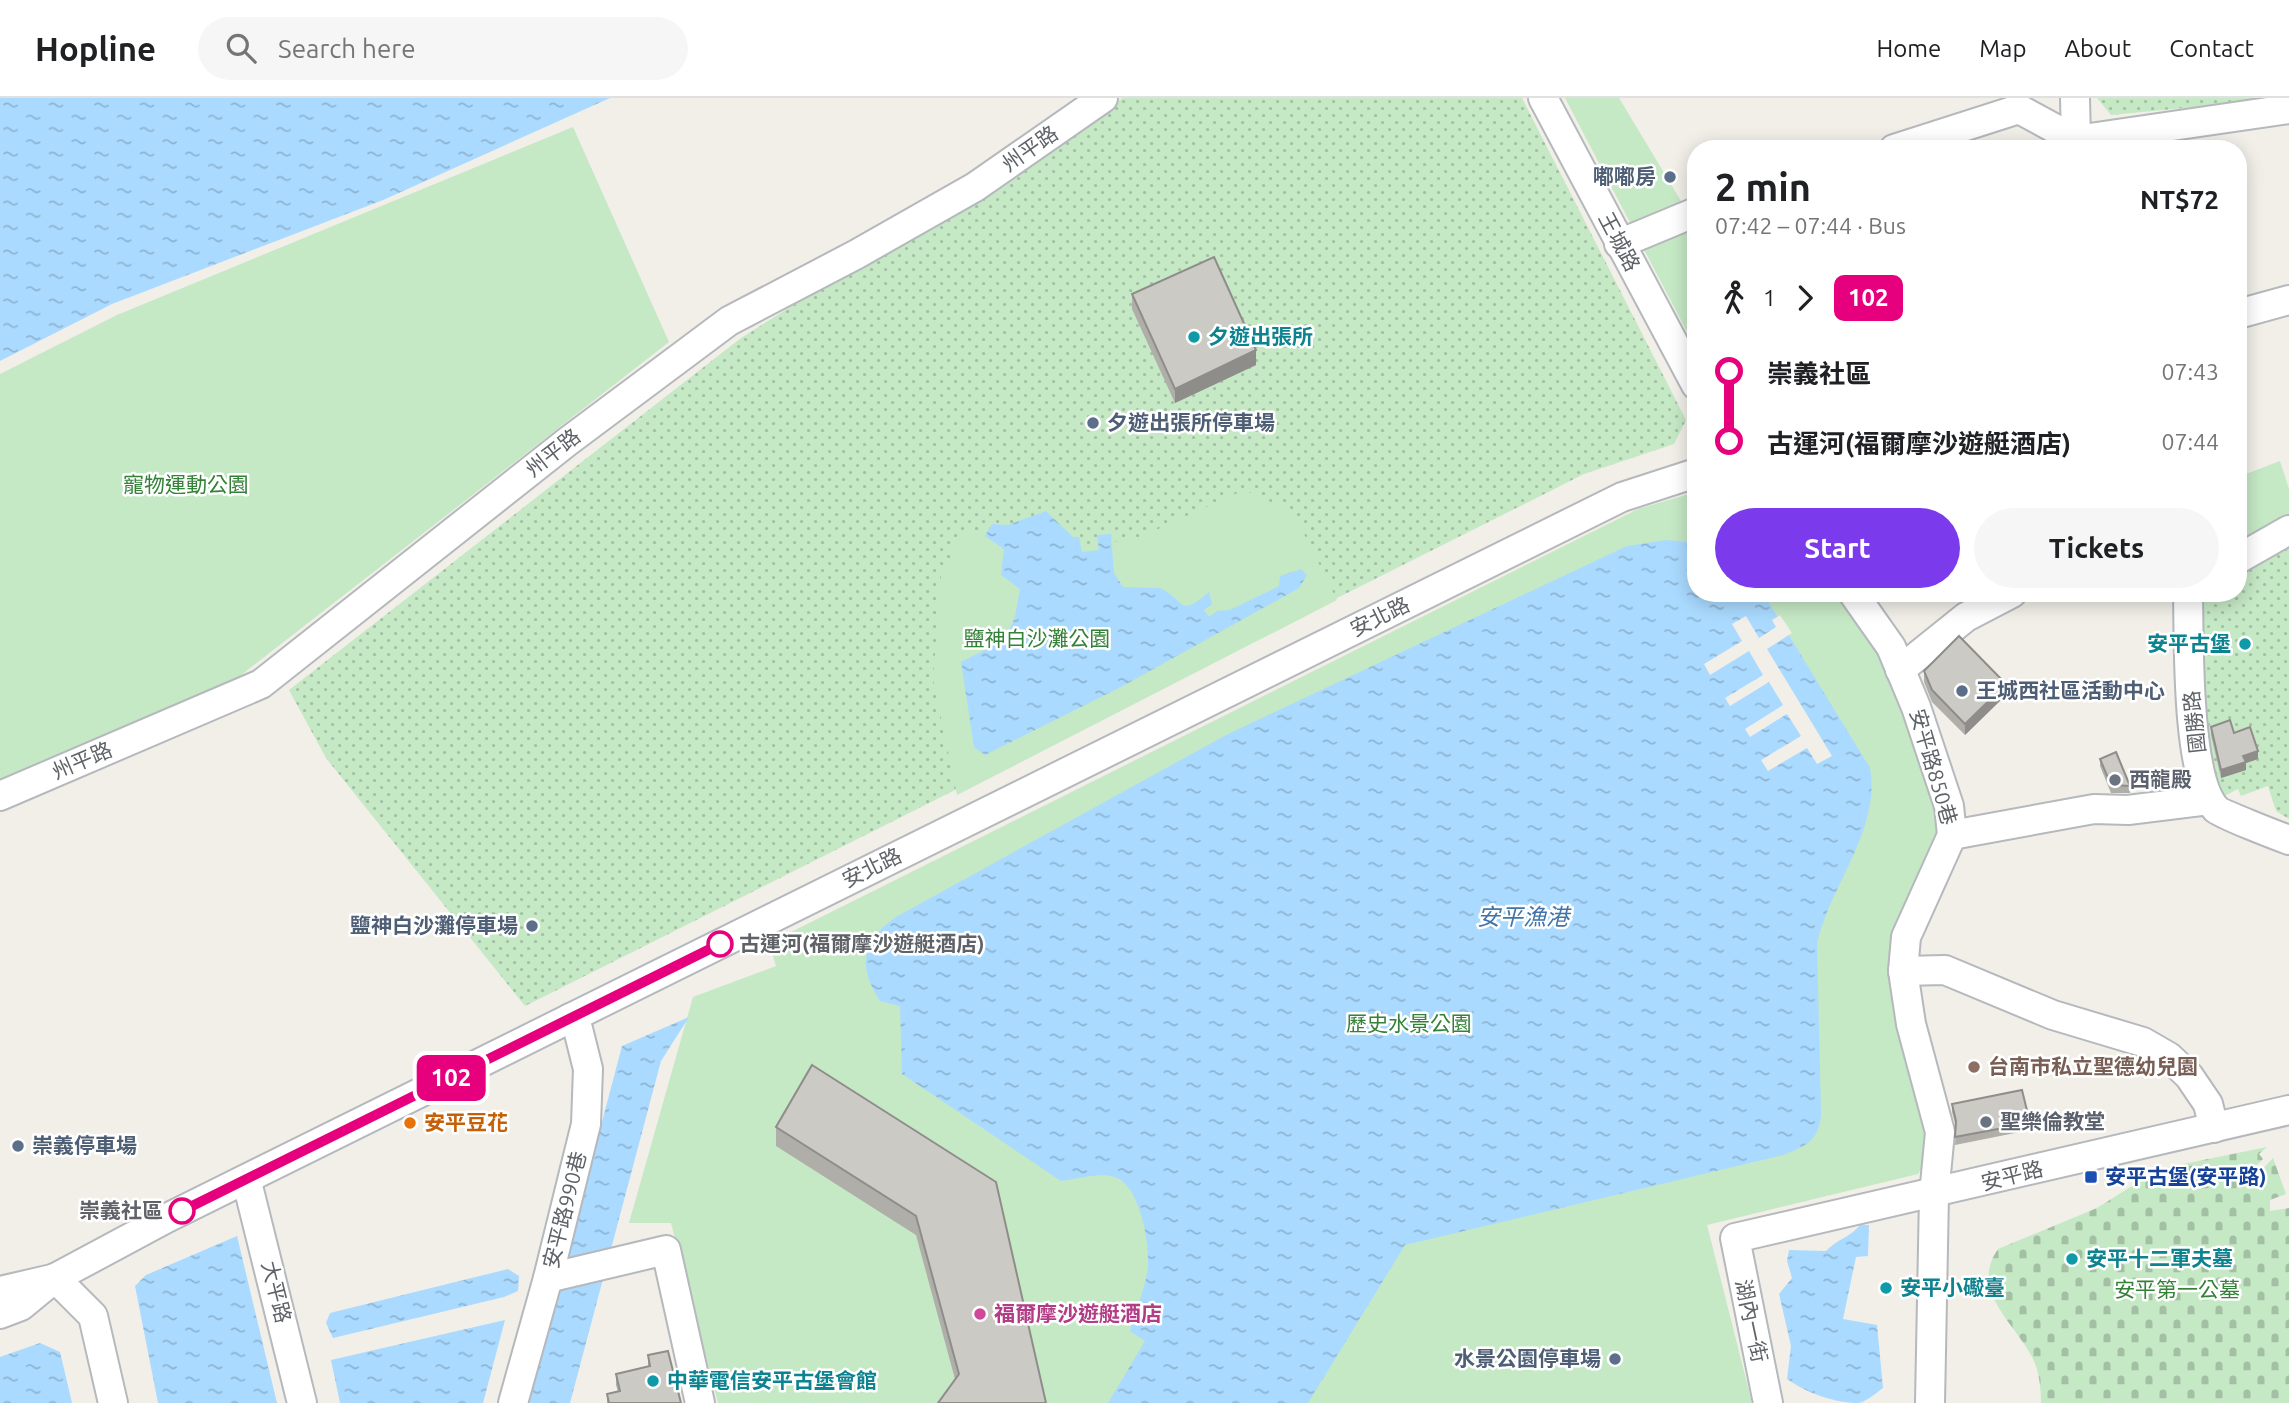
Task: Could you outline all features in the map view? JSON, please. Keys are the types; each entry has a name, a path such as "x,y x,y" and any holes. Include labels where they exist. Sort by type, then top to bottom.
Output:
{"street":[{"name":"州平路","path":"0,796 261,684 567,442 729,321 857,254 975,187 1103,98"},
{"name":"王城路","path":"1543,98 1687,369"},
{"path":"2075,98 2076,140"},
{"path":"1918,140 2017,103 2076,140 2289,109"},
{"path":"1619,244 1687,216"},
{"path":"2247,312 2289,300"},
{"name":"安北路","path":"0,1314 21,1306 55,1278 167,1218 247,1182 570,1018 1622,497 1687,476"},
{"path":"2247,554 2289,530"},
{"name":"安平路850巷","path":"1859,602 1891,647 1949,806 1952,835 1906,937 1903,971 1911,1024 1940,1132 1934,1195 1930,1403"},
{"path":"1900,670 1966,617 1995,602"},
{"name":"國勝路","path":"2188,602 2192,737 2209,800"},
{"path":"1952,835 2094,810 2128,810 2209,800 2218,811 2289,840"},
{"path":"1903,971 1945,970 2053,1015 2143,1042 2169,1057 2189,1076 2208,1104 2214,1128"},
{"name":"安平路990巷","path":"513,1403 548,1278 586,1124 589,1092 585,1052 578,1029 570,1018"},
{"name":"安平路","path":"1735,1238 1934,1195 2289,1110"},
{"name":"大平路","path":"247,1182 302,1403"},
{"name":"湖內一街","path":"1735,1238 1768,1403"},
{"path":"548,1278 666,1250 700,1403"},
{"path":"55,1278 93,1316 113,1403"},
{"name":"安北路","path":"0,1291 55,1278"}],"green space":[{"path":"1123,98 1522,98 1686,420 1674,444 1584,474 525,1006 326,758 289,690 741,338"},
{"path":"1565,98 1619,98 1687,211 1687,332"},
{"path":"2097,98 2289,98 2111,115"},
{"name":"寵物運動公園","path":"573,127 669,342 240,676 0,782 0,374 117,315"},
{"path":"2280,461 2289,489 2289,519 2247,538 2247,474"},
{"name":"鹽神白沙灘公園","path":"1244,490 1293,512 1337,600 957,795 933,679 941,576 963,531 1008,531 1075,545 1134,540"},
{"name":"安平漁港","path":"1687,495 1687,602 1846,602 1895,682 1942,831 1905,909 1894,950 1892,971 1895,1010 1928,1126 1930,1146 1926,1163 1918,1174 1707,1225 1752,1403 718,1403 671,1223 629,1223 693,997 776,966 769,943 1638,509"},
{"name":"安平古堡","path":"2289,548 2289,819 2276,811 2268,786 2241,796 2238,789 2220,798 2196,695 2204,602 2247,602 2247,569"},
{"name":"安平第一公墓","path":"2267,1147 2259,1154 2263,1159 2256,1166 2262,1170 2273,1158 2286,1194 2270,1200 2270,1211 2289,1208 2289,1403 2041,1403 2034,1360 1991,1291 1991,1264 1998,1249 2097,1208 2159,1169"}],"water":[{"path":"0,98 610,98 383,200 112,304 0,361"},
{"path":"1046,511 1073,537 1079,537 1082,552 1099,550 1097,535 1111,534 1114,573 1123,587 1160,588 1187,606 1209,592 1212,604 1204,610 1209,617 1217,611 1230,610 1279,586 1280,576 1301,569 1307,575 1299,588 1121,687 985,755 974,747 961,662 1005,640 1015,617 1020,589 1001,575 1004,549 985,536 992,524 1008,525"},
{"name":"安平漁港","path":"1667,540 1687,542 1687,602 1769,602 1870,768 1868,813 1817,943 1821,1114 1814,1136 1805,1145 1783,1155 1405,1245 1308,1403 1108,1403 1145,1341 1130,1331 1148,1264 1143,1220 1132,1192 1124,1183 1109,1176 1061,1181 902,1074 900,1006 880,1001 868,976 867,955 876,935 896,917 1226,735 1627,546"},
{"path":"689,1017 661,1061 570,1403 528,1403 622,1046"},
{"path":"1860,1225 1869,1225 1868,1256 1856,1257 1843,1319 1877,1325 1883,1388 1859,1403 1821,1396 1787,1379 1791,1346 1779,1294 1792,1278 1787,1261 1789,1250 1826,1251"},
{"path":"237,1236 277,1403 158,1403 135,1286 146,1275"},
{"path":"508,1269 519,1276 518,1291 504,1297 333,1338 326,1323 330,1313"},
{"path":"505,1320 483,1403 340,1403 331,1360"},
{"path":"40,1343 60,1352 72,1403 0,1403 0,1357"}],"pier":[{"path":"1780,615 1792,633 1767,649 1832,756 1817,764 1807,748 1768,771 1761,760 1801,736 1787,714 1750,737 1745,729 1783,705 1769,682 1730,706 1725,698 1763,675 1749,651 1710,675 1704,664 1742,641 1732,624 1746,616 1759,638 1776,627 1772,620"}],"building":[{"name":"夕遊出張所","path":"1214,257 1256,350 1175,389 1132,294"},
{"name":"王城西社區活動中心","path":"1959,636 2006,684 1965,724 1932,690 1924,671"},
{"path":"2230,720 2234,733 2250,727 2258,751 2243,756 2246,762 2221,770 2211,727"},
{"path":"2116,752 2130,786 2111,785 2100,759"},
{"name":"福爾摩沙遊艇酒店","path":"812,1065 996,1182 1046,1403 938,1403 959,1374 916,1216 776,1127"},
{"name":"聖樂倫教堂","path":"2022,1090 2030,1123 1955,1137 1956,1121 1952,1104"},
{"name":"中華電信安平古堡會館","path":"668,1351 681,1403 609,1403 607,1394 620,1391 616,1374 650,1366 648,1355"}],"bus line":[{"name":"102","path":"182,1211 247,1182 720,944"}],"place":[{"name":"嘟嘟房","path":"1670,177"},
{"name":"夕遊出張所","path":"1194,337"},
{"name":"夕遊出張所停車場","path":"1093,423"},
{"name":"安平古堡","path":"2245,644"},
{"name":"王城西社區活動中心","path":"1962,691"},
{"name":"西㡣殿","path":"2115,780"},
{"name":"鹽神白沙灘停車場","path":"532,926"},
{"name":"古運河(福爾摩沙遊艇酒店)","path":"720,944"},
{"name":"台南市私立聖德幼兒園","path":"1974,1067"},
{"name":"聖樂倫教堂","path":"1986,1122"},
{"name":"安平豆花","path":"410,1123"},
{"name":"崇義停車場","path":"18,1146"},
{"name":"安平古堡(安平路)","path":"2091,1177"},
{"name":"崇義社區","path":"182,1211"},
{"name":"安平十二軍夫墓","path":"2072,1259"},
{"name":"安平小礮臺","path":"1886,1288"},
{"name":"福爾摩沙遊艇酒店","path":"980,1314"},
{"name":"水景公園停車場","path":"1615,1359"},
{"name":"中華電信安平古堡會館","path":"653,1381"}],"park label":[{"name":"歷史水景公園","path":"1409,1024"}]}
